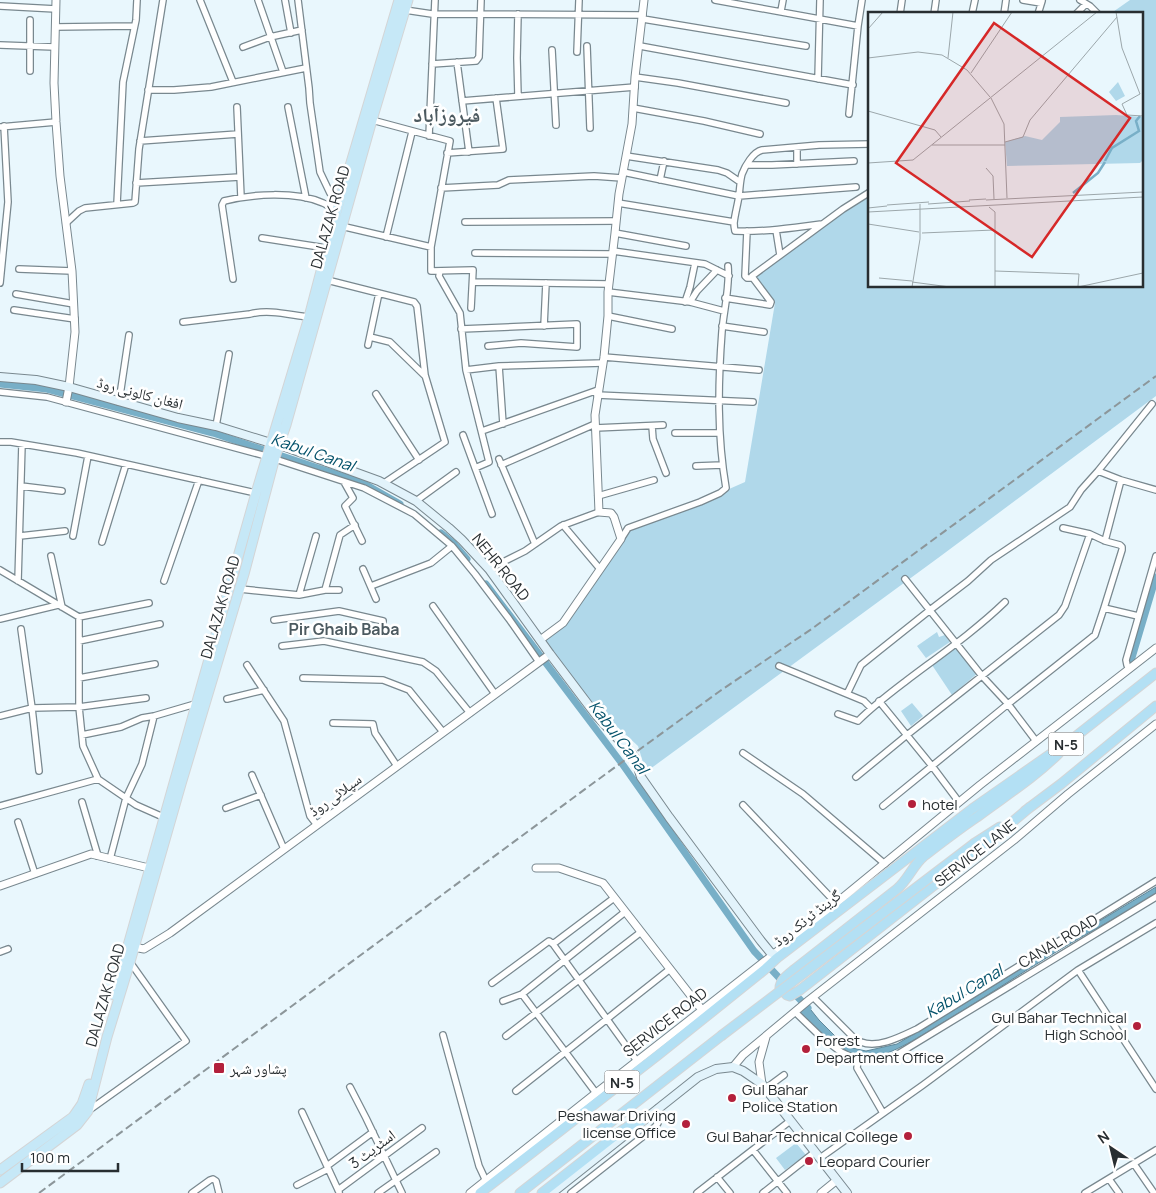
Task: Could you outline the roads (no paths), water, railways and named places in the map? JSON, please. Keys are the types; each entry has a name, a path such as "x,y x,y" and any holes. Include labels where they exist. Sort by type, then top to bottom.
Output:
{"highway":[{"name":"گرینڈ ٹرنک روڈ","path":"480,1193 658,1055 773,957 972,809 1075,737 1156,673"},
{"name":"N-5","path":"520,1193 720,1036 975,843 1030,808 1156,706"},
{"path":"1030,808 794,995 787,995 780,988 781,983 790,974 898,889 921,858 1033,777 1075,737"},
{"path":"542,1193 621,1131 632,1124 642,1121"}],"main road":[{"name":"DALAZAK ROAD","path":"148,887 149,868 163,833 163,817 198,707 240,589 273,451 337,210 400,6 408,0"},
{"name":"DALAZAK ROAD","path":"0,1183 77,1125 88,1111 130,946 148,887 256,493 286,425 372,120 400,6"},
{"name":"افغان کالونی روڈ","path":"0,377 36,380 69,387 178,418 216,426 273,451"},
{"name":"NEHR ROAD","path":"273,451 384,483 416,501 462,540 489,569 550,655 596,715 632,754 641,777 773,957"},
{"name":"DALAZAK ROAD","path":"0,1170 73,1117 82,1104 127,963"},
{"path":"552,1193 698,1077 724,1067 733,1067 742,1071 763,1087 847,1193"}],"street":[{"path":"56,0 54,83 56,122 60,176 72,271 75,319 66,402"},
{"path":"116,204 123,82 137,0"},
{"path":"66,223 85,208 134,202 140,141 163,0"},
{"path":"200,0 233,82"},
{"path":"258,0 283,72"},
{"path":"286,0 291,33"},
{"path":"298,0 320,172 330,193 335,199 340,200"},
{"path":"429,136 436,0"},
{"path":"432,64 476,61 478,59 481,0"},
{"path":"577,52 579,0"},
{"path":"599,512 595,415 604,360 608,292 618,203 632,124 644,0"},
{"path":"715,0 744,2 858,26"},
{"path":"781,11 783,0"},
{"path":"818,79 820,0"},
{"path":"849,114 862,0"},
{"path":"1022,0 1042,2"},
{"path":"1080,0 1096,12"},
{"path":"1078,12 1086,4"},
{"path":"0,6 56,9"},
{"path":"400,6 434,14 643,17 806,46"},
{"path":"518,14 518,96"},
{"path":"30,20 30,71"},
{"path":"55,27 134,26"},
{"path":"243,47 270,37 302,30"},
{"path":"0,46 55,46"},
{"path":"587,46 590,128"},
{"path":"640,46 853,85"},
{"path":"552,50 556,125"},
{"path":"457,62 469,152"},
{"path":"148,90 211,87 306,68"},
{"path":"635,78 678,83 786,103"},
{"path":"462,101 635,87"},
{"path":"448,153 503,149 496,98"},
{"path":"237,107 241,197"},
{"path":"288,107 306,198"},
{"path":"633,108 704,121 760,134"},
{"path":"372,120 450,141 431,247 431,271 473,270 471,308"},
{"path":"0,283 3,223 8,202 2,126 56,122"},
{"path":"386,237 412,132"},
{"path":"140,141 238,134"},
{"path":"822,224 776,230 736,231 734,229 734,222 741,175 757,151 818,145 868,144"},
{"path":"797,147 797,164"},
{"path":"626,156 718,170 727,173 740,182"},
{"path":"660,180 664,161"},
{"path":"747,165 854,161"},
{"path":"442,188 498,185 509,180 623,175 660,180 739,196 856,187"},
{"path":"136,184 240,177"},
{"path":"725,298 770,305 771,302 752,276 754,273 868,193"},
{"path":"233,279 222,205 224,202 241,197 292,196 322,202 337,210"},
{"path":"618,203 734,222"},
{"path":"465,222 616,221"},
{"path":"341,226 431,247"},
{"path":"776,230 780,255"},
{"path":"747,231 746,276 747,278 753,278"},
{"path":"615,234 686,246"},
{"path":"262,238 326,248"},
{"path":"475,253 613,252 696,262 705,264 729,276"},
{"path":"687,302 696,262"},
{"path":"540,640 563,622 628,528 700,502 720,493 726,488 719,433 718,400 722,326 729,276 728,266"},
{"path":"19,269 72,271"},
{"path":"687,302 717,270"},
{"path":"440,271 440,276 460,313 466,370 489,462 475,468"},
{"path":"327,280 414,302 417,306 425,376 445,442 384,483"},
{"path":"473,282 609,284"},
{"path":"544,326 546,283"},
{"path":"608,292 687,302 724,311"},
{"path":"368,345 379,293"},
{"path":"16,294 74,304"},
{"path":"14,310 75,319"},
{"path":"183,322 257,312 309,316"},
{"path":"608,316 672,329"},
{"path":"461,329 577,324 576,347 522,343 488,346"},
{"path":"722,326 764,332"},
{"path":"119,402 129,335"},
{"path":"370,337 390,342 425,376"},
{"path":"216,426 230,354"},
{"path":"466,370 499,366 604,360 759,370"},
{"path":"499,366 503,424"},
{"path":"0,392 47,397 273,451 344,482 364,488 414,514 452,546 476,574 539,662"},
{"path":"482,431 598,393 753,402"},
{"path":"376,394 419,460"},
{"path":"847,694 861,665 968,582 992,560 1070,507 1081,490 1152,404"},
{"path":"535,544 500,462 595,426 663,425"},
{"path":"652,426 653,439 666,473"},
{"path":"675,433 719,433"},
{"path":"463,435 492,514"},
{"path":"0,442 88,456 256,493"},
{"path":"18,581 22,444"},
{"path":"73,536 88,456"},
{"path":"102,542 126,464"},
{"path":"696,466 722,465"},
{"path":"1098,471 1156,490"},
{"path":"416,501 456,472"},
{"path":"164,581 199,480"},
{"path":"598,496 654,480"},
{"path":"1105,541 1121,480"},
{"path":"344,482 353,498 345,506 362,541"},
{"path":"21,486 62,491"},
{"path":"489,569 525,550 563,525 599,512 611,513 621,539"},
{"path":"325,590 340,535 354,525"},
{"path":"563,525 600,568"},
{"path":"883,806 1095,635 1122,547 1090,534 1064,528"},
{"path":"20,536 65,531"},
{"path":"856,777 1059,615 1065,606 1090,534"},
{"path":"299,595 316,536"},
{"path":"371,586 431,563 452,546"},
{"path":"51,556 60,606"},
{"path":"1129,669 1126,665 1126,660 1156,556"},
{"path":"363,569 376,599"},
{"path":"0,570 79,617 149,603"},
{"path":"905,579 1036,741"},
{"path":"240,589 299,595 325,590 339,590"},
{"path":"838,714 858,721 879,701 956,643 1005,602"},
{"path":"0,619 60,606"},
{"path":"433,606 495,694"},
{"path":"1104,608 1138,616"},
{"path":"274,620 339,611 383,620"},
{"path":"79,617 79,707 83,746 98,778 136,805 163,817"},
{"path":"79,641 160,624"},
{"path":"20,629 39,771"},
{"path":"282,646 324,641 423,662 436,671 470,713"},
{"path":"773,957 959,802 1156,648"},
{"name":"سپلائی روڈ","path":"130,946 144,949 170,933 550,655"},
{"path":"79,678 155,664"},
{"path":"246,665 284,721 310,816 317,825"},
{"path":"779,666 864,701 871,708"},
{"path":"303,678 383,680 409,690 443,732"},
{"path":"227,699 264,690"},
{"path":"0,716 32,708 79,707 146,698"},
{"path":"879,701 959,802"},
{"path":"82,735 121,727 142,718 198,707"},
{"path":"110,859 126,798 142,764 154,716"},
{"path":"333,723 373,724 375,733 397,766"},
{"name":"SERVICE LANE","path":"733,1067 740,1058 811,998 1014,840 1156,724"},
{"path":"743,753 803,794 885,864"},
{"path":"252,775 284,849"},
{"path":"0,806 98,778"},
{"path":"1061,784 1068,794"},
{"path":"226,808 261,795"},
{"path":"82,802 98,856"},
{"path":"743,805 836,903"},
{"path":"943,816 949,826"},
{"path":"18,822 35,874"},
{"path":"0,886 92,854 149,868"},
{"path":"536,868 559,868 603,883 702,1010"},
{"path":"811,998 854,1038 862,1043 875,1044 898,1038 917,1029 1156,882"},
{"name":"CANAL ROAD","path":"858,1060 893,1057 1156,896"},
{"path":"553,944 614,898"},
{"path":"503,1001 522,994 625,912"},
{"path":"890,920 898,931"},
{"path":"763,1193 883,1113 1078,970 1156,923"},
{"path":"506,1036 641,932"},
{"path":"492,983 550,941 638,1061"},
{"path":"0,952 8,949"},
{"path":"836,962 844,972"},
{"path":"88,1111 186,1040 127,963"},
{"name":"SERVICE ROAD","path":"470,1193 702,1010 762,968"},
{"path":"516,1091 670,969"},
{"path":"1078,970 1156,1090"},
{"path":"522,994 596,1093"},
{"path":"797,1010 821,1037 841,1052 858,1060 857,1068 883,1113"},
{"path":"443,1034 480,1166 486,1181"},
{"path":"766,1036 759,1062 763,1087 784,1076"},
{"path":"350,1087 402,1193"},
{"path":"575,1192 655,1127 658,1123 658,1108"},
{"path":"302,1112 339,1192"},
{"path":"697,1193 790,1121"},
{"name":"اسٹریٹ 3","path":"339,1192 384,1155 422,1128"},
{"path":"297,1186 327,1168 373,1132"},
{"path":"753,1150 786,1193"},
{"path":"1085,1193 1156,1150"},
{"path":"378,1193 436,1152"},
{"path":"1134,1164 1154,1193"},
{"path":"717,1178 730,1193"},
{"path":"192,1193 213,1179 216,1181 219,1193"},
{"path":"1109,1179 1119,1193"},
{"path":"821,1193 837,1180"}],"waterway":[{"name":"Kabul Canal","path":"0,384 47,389 213,433 363,483 400,504"},
{"name":"Kabul Canal","path":"441,533 467,559"},
{"path":"1131,661 1156,577"},
{"name":"Kabul Canal","path":"486,584 623,765 754,951 784,983"},
{"name":"Kabul Canal","path":"792,991 808,1008"}],"railway":[{"path":"39,1193 592,784 720,691 813,628 1156,376"}],"place":[{"name":"hotel","path":"912,804"},
{"name":"Gul Bahar Technical High School","path":"1137,1026"},
{"name":"Forest Department Office","path":"806,1049"},
{"name":"پشاور شہر","path":"219,1068"},
{"name":"Gul Bahar Police Station","path":"732,1098"},
{"name":"Peshawar Driving license Office","path":"686,1124"},
{"name":"Gul Bahar Technical College","path":"908,1136"},
{"name":"Leopard Courier","path":"809,1161"}],"district":[{"name":"فیروزآباد","path":"447,114"},
{"name":"Pir Ghaib Baba","path":"344,629"}]}
